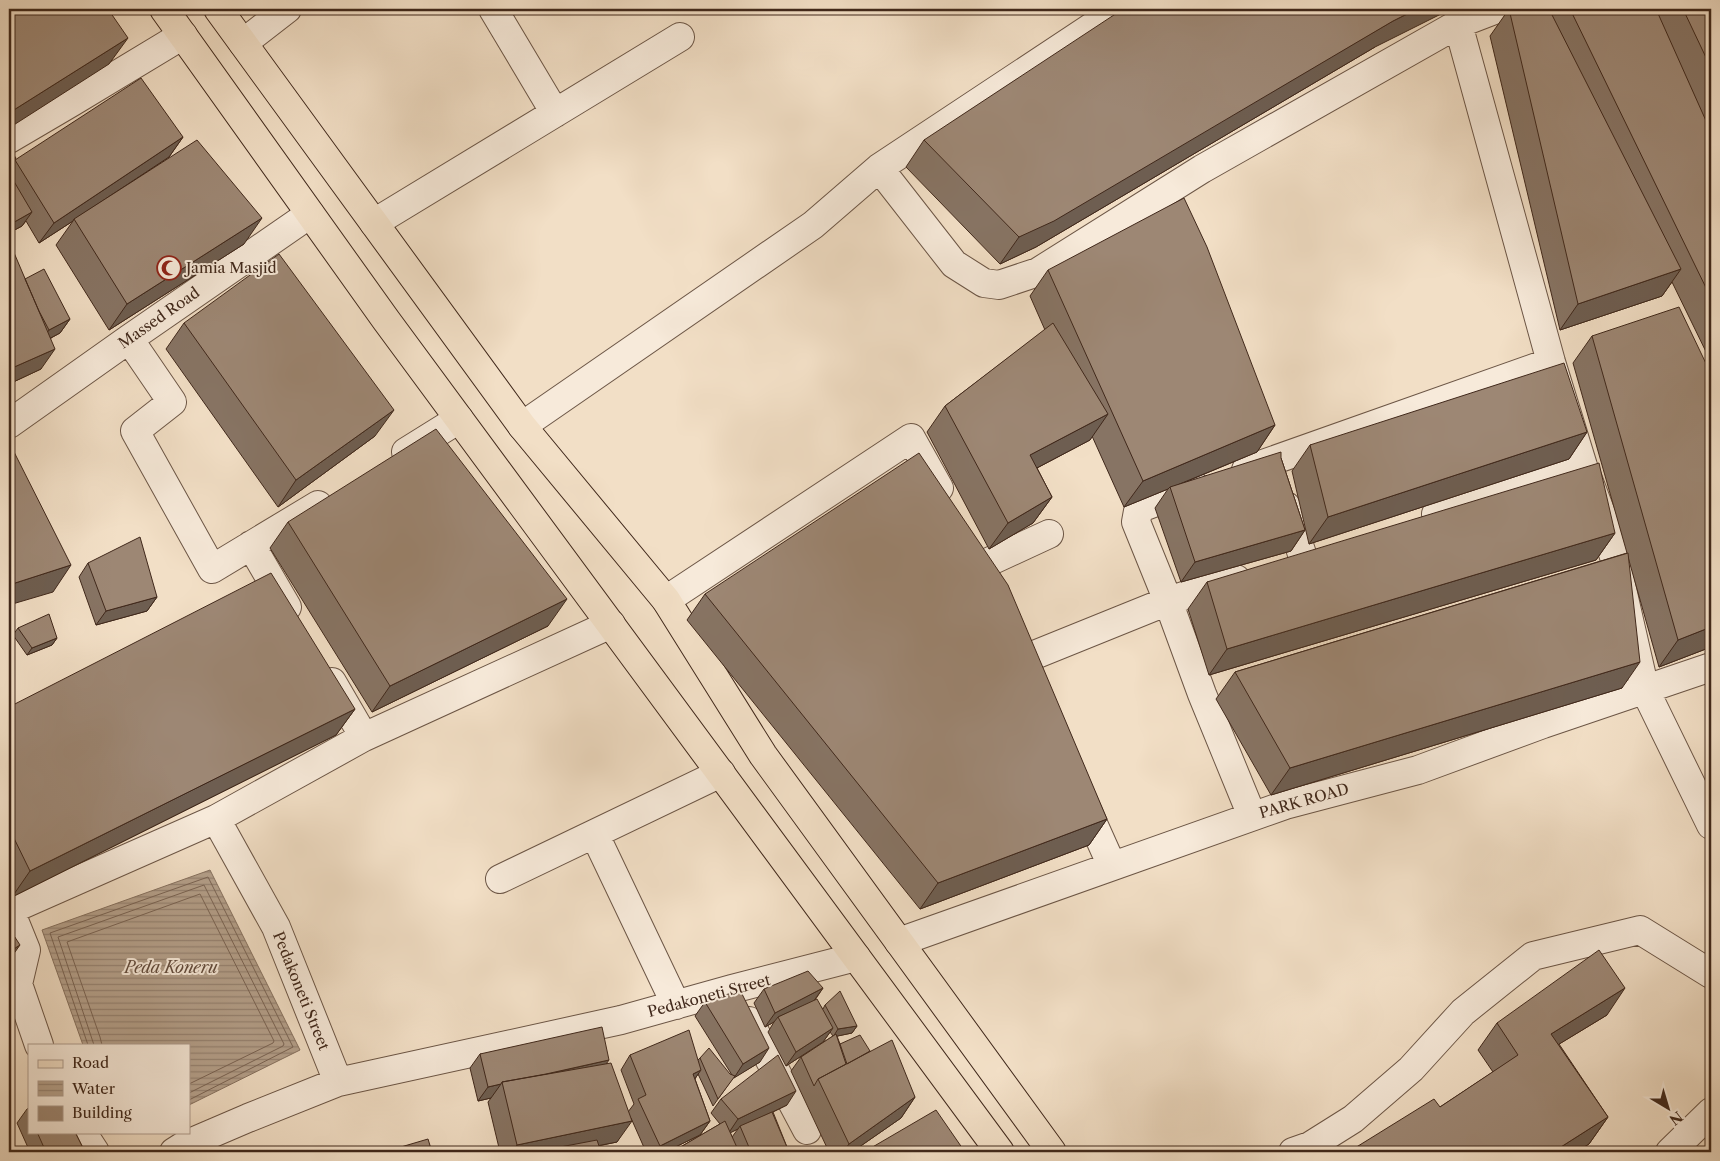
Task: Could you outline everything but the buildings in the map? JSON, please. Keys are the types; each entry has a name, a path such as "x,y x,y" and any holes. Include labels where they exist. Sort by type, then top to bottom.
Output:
{"main road":[{"path":"164,9 310,214 1000,1152"},
{"path":"218,9 522,426 666,600 763,756 1052,1152"}],"street":[{"path":"243,43 287,9"},
{"path":"493,9 555,113"},
{"path":"522,426 813,225 879,168 1119,9"},
{"path":"879,168 954,264 984,283 999,285 1038,272 1202,169 1458,24 1497,9"},
{"path":"1458,24 1551,362 1583,466 1602,516 1608,570 1646,690 1711,825"},
{"path":"9,139 182,35"},
{"path":"374,223 680,37"},
{"path":"1170,190 1183,214"},
{"name":"Massed Road","path":"9,424 129,338 310,214"},
{"path":"129,338 172,402 135,431 212,570 343,490"},
{"path":"1252,816 1211,691 1168,601 1136,522 1138,511 1148,504 1269,451 1551,362"},
{"path":"384,465 460,419"},
{"path":"666,600 911,438 949,506"},
{"path":"1269,451 1303,557"},
{"path":"1415,520 1583,466"},
{"path":"993,591 977,556 1049,534"},
{"path":"251,545 300,629"},
{"path":"1022,660 1168,601 1331,548"},
{"path":"38,1044 13,986 26,950 9,909 216,819 364,737 611,624"},
{"path":"1011,634 1034,687"},
{"path":"320,662 364,737"},
{"name":"PARK ROAD","path":"899,942 1285,804 1418,770 1543,724 1711,667"},
{"path":"500,879 721,773"},
{"path":"1073,776 1112,866"},
{"name":"Pedakoneti Street","path":"216,819 276,927 338,1082 621,1020 856,957"},
{"path":"595,834 676,1005"},
{"path":"1293,1152 1310,1146 1353,1119 1411,1069 1463,1012 1533,956 1640,930 1711,974"},
{"path":"732,989 807,1130"},
{"path":"182,1150 338,1082"},
{"path":"1670,1152 1711,1112"},
{"path":"83,1134 95,1152"}],"water":[{"name":"Peda Koneru","path":"210,870 300,1050 190,1105 190,1044 83,1044 42,930"}],"place":[{"name":"Jamia Masjid","path":"169,268"}]}
